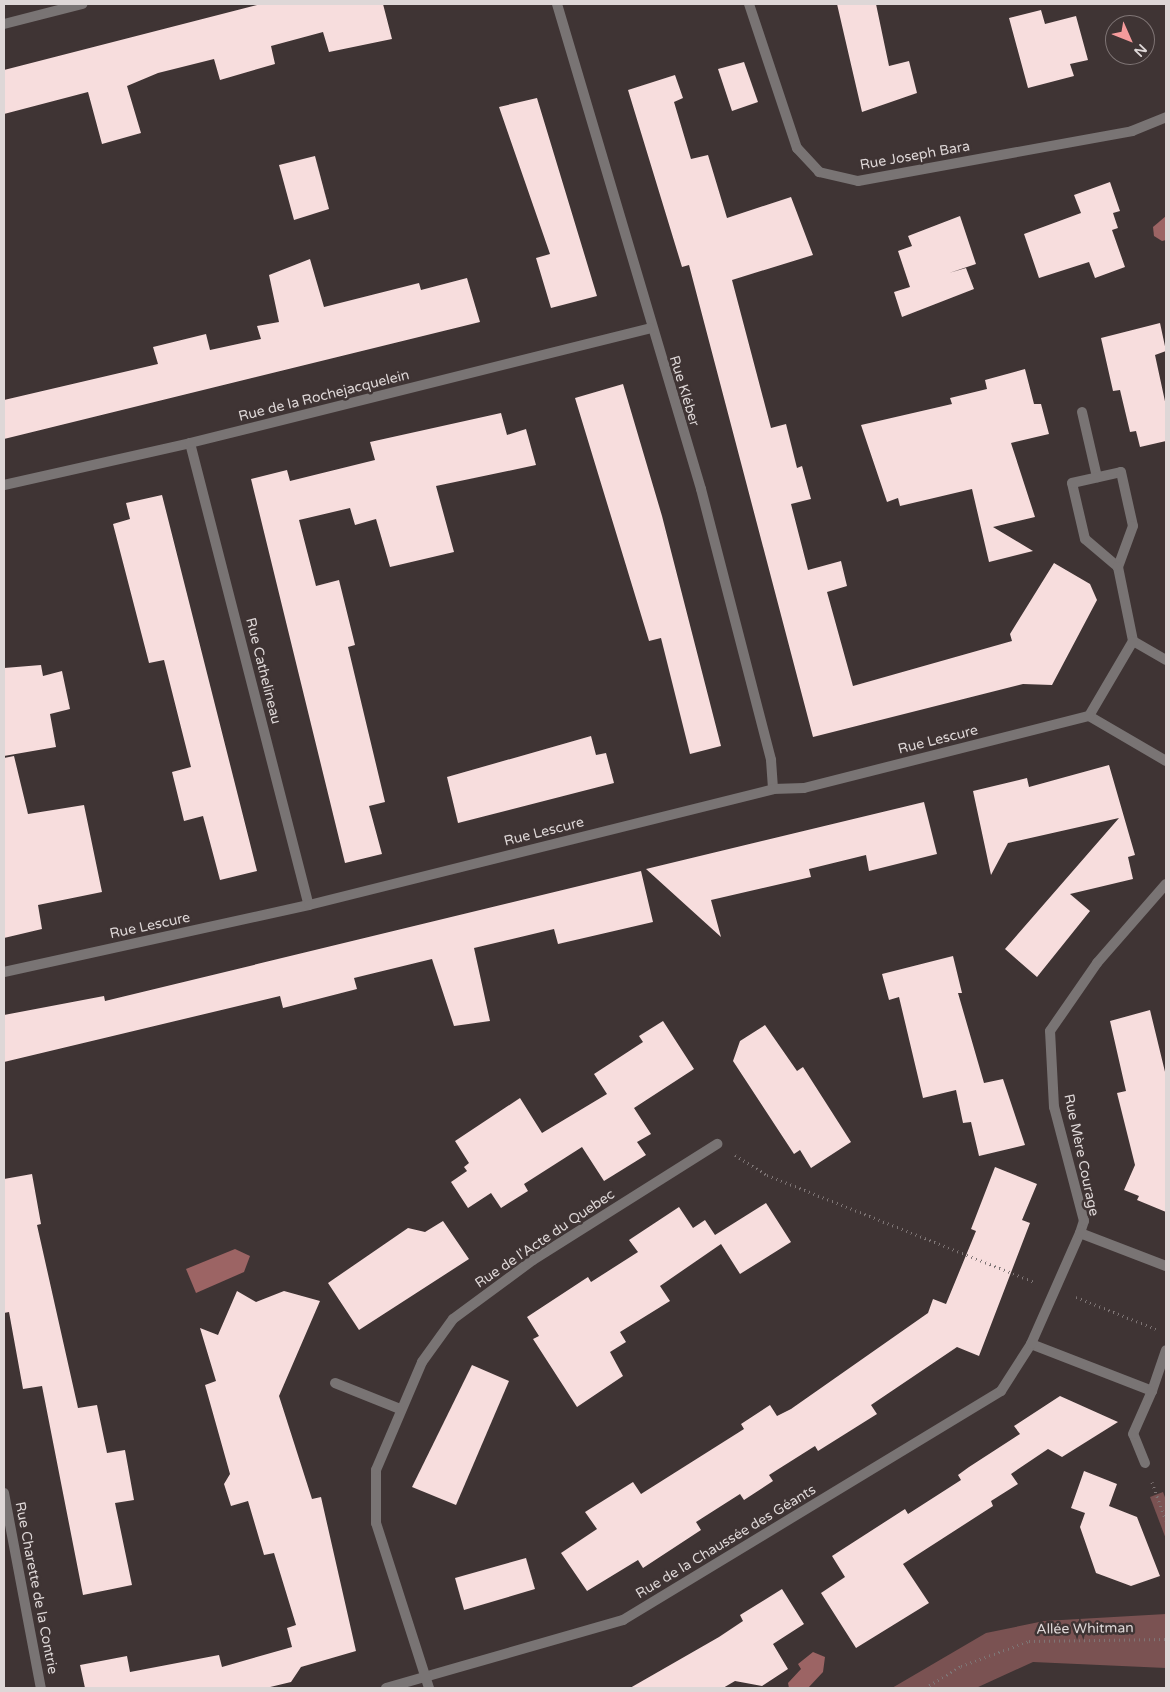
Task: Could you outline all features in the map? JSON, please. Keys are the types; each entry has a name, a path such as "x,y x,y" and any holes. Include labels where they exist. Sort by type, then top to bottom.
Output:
{"street":[{"path":"4,24 44,8 82,4"},
{"name":"Rue Kléber","path":"557,4 650,328 703,498 771,760 773,789"},
{"name":"Rue Joseph Bara","path":"750,4 797,148 819,172 858,181 1132,131 1166,117"},
{"name":"Rue de la Rochejacquelein","path":"4,485 190,443 650,328"},
{"path":"1082,412 1097,477"},
{"name":"Rue Cathelineau","path":"190,443 309,905"},
{"path":"1118,567 1085,539 1072,483 1121,472 1133,526 1118,567 1133,641 1089,716 1166,760"},
{"path":"1133,641 1166,660"},
{"name":"Rue Lescure","path":"4,972 309,905 773,789 804,788 1089,716"},
{"name":"Rue Mère Courage","path":"1080,1233 1084,1221 1054,1107 1050,1031 1097,963 1166,884"},
{"name":"Rue de l'Acte du Quebec","path":"429,1688 376,1523 376,1470 400,1409 422,1362 453,1319 533,1260 717,1144"},
{"path":"1080,1233 1166,1266"},
{"name":"Rue de la Chaussée des Géants","path":"386,1688 623,1620 1001,1391 1015,1375 1031,1344 1080,1233"},
{"path":"1031,1344 1152,1391"},
{"path":"1145,1463 1134,1434 1152,1391 1166,1350"},
{"path":"335,1383 400,1409"},
{"name":"Rue Charette de la Contrie","path":"4,1493 41,1688"}],"path":[{"path":"717,1144 767,1175 1166,1332"},
{"path":"1145,1463 1166,1521"},
{"name":"Allée Whitman","path":"925,1688 961,1666 1029,1641 1166,1639"}],"shaded area":[{"path":"1166,216 1166,240 1162,241 1154,236 1153,227"},
{"path":"235,1249 250,1256 244,1272 196,1293 186,1269"},
{"path":"1163,1492 1166,1500 1166,1539 1150,1497"},
{"path":"1166,1614 1166,1668 1033,1662 976,1688 892,1688 986,1633 1044,1621"},
{"path":"813,1652 825,1657 823,1672 808,1688 789,1688 788,1683 801,1669 798,1664"}],"building":[{"path":"261,4 383,4 392,39 329,52 323,32 271,46 275,64 220,80 214,59 158,73 127,86 141,133 102,144 88,92 4,114 4,70"},
{"path":"837,4 876,4 889,66 909,61 917,93 862,112"},
{"path":"1041,10 1045,24 1076,16 1088,60 1070,64 1074,76 1028,88 1009,18"},
{"path":"744,62 758,102 732,111 718,69"},
{"path":"675,75 683,98 674,102 691,159 708,155 727,218 791,197 813,255 732,280 771,428 786,424 797,468 802,466 811,499 791,504 808,570 841,561 847,586 827,592 853,686 1012,641 1010,634 1054,563 1090,584 1097,600 1052,685 1023,684 813,737 689,265 682,267 628,90"},
{"path":"537,98 597,296 551,308 536,258 550,254 499,107"},
{"path":"315,156 329,209 294,220 279,165"},
{"path":"1110,182 1120,211 1113,213 1118,228 1112,230 1125,267 1095,278 1089,262 1039,278 1024,234 1081,213 1074,195"},
{"path":"960,216 976,264 949,273 966,268 974,289 902,317 894,292 910,287 898,251 912,246 908,236"},
{"path":"310,259 324,307 419,283 421,290 467,278 480,322 4,439 4,400 158,364 153,347 206,334 210,350 261,339 257,326 279,322 269,275"},
{"path":"1160,323 1166,351 1155,355 1166,406 1166,441 1140,447 1136,431 1130,432 1120,390 1113,391 1101,338"},
{"path":"1025,369 1034,404 1041,404 1049,434 1011,443 1035,517 993,527 1033,551 989,562 972,489 900,506 898,498 887,502 861,425 952,404 950,398 987,389 985,380"},
{"path":"623,384 662,516 721,746 690,754 661,638 649,641 575,398"},
{"path":"501,413 507,435 526,429 536,465 436,486 454,552 390,567 376,519 355,525 350,508 299,520 316,586 339,580 355,645 348,647 385,802 369,806 382,854 345,863 251,479 287,470 290,481 375,460 370,442"},
{"path":"162,495 257,871 220,880 203,816 184,821 172,772 191,767 164,660 149,663 113,524 130,519 126,503"},
{"path":"41,665 43,676 62,671 70,709 50,714 56,747 4,756 4,668"},
{"path":"591,736 596,755 606,753 614,783 458,823 447,777"},
{"path":"14,756 28,814 84,805 102,892 38,905 42,929 4,938 4,758"},
{"path":"1109,765 1135,855 1128,857 1133,879 1070,894 1090,911 1037,977 1005,949 1119,818 1008,843 991,875 973,791 1027,778 1029,787"},
{"path":"924,802 937,854 869,871 866,855 809,869 811,877 711,900 721,937 646,869"},
{"path":"641,871 653,922 558,944 554,929 474,948 490,1021 454,1026 432,959 354,978 357,989 283,1008 280,996 4,1062 4,1015 104,996 105,1001"},
{"path":"953,956 962,993 958,993 984,1083 1003,1079 1025,1145 979,1156 971,1122 963,1123 956,1090 923,1098 899,997 889,1000 882,974"},
{"path":"1150,1010 1166,1076 1166,1212 1137,1200 1139,1196 1124,1190 1135,1165 1117,1093 1126,1091 1110,1021"},
{"path":"663,1021 694,1069 634,1108 651,1134 637,1142 646,1155 604,1181 582,1147 524,1184 528,1191 501,1208 491,1193 468,1208 451,1182 467,1171 464,1167 469,1163 455,1141 520,1098 542,1133 607,1094 594,1074 643,1042 639,1036"},
{"path":"765,1025 797,1071 803,1067 851,1142 811,1168 800,1150 794,1154 733,1061 740,1041"},
{"path":"995,1167 1037,1184 1022,1220 1030,1223 979,1356 957,1347 871,1405 877,1414 818,1451 815,1446 769,1475 773,1481 744,1500 740,1494 696,1522 701,1530 643,1568 638,1560 587,1591 561,1553 597,1529 585,1512 633,1482 641,1494 744,1429 741,1424 770,1405 777,1416 791,1409 928,1313 933,1299 946,1304 976,1231 971,1229"},
{"path":"32,1174 41,1224 37,1225 78,1408 97,1405 107,1453 125,1450 134,1500 115,1503 132,1585 83,1595 42,1386 23,1389 9,1312 4,1313 4,1179"},
{"path":"766,1203 791,1242 740,1274 721,1244 660,1286 670,1301 620,1332 626,1342 610,1352 623,1376 577,1407 533,1339 539,1336 527,1317 588,1277 591,1282 638,1252 629,1240 679,1207 693,1228 705,1220 715,1235"},
{"path":"443,1221 469,1259 359,1330 328,1283 408,1228 425,1232"},
{"path":"237,1291 256,1302 284,1291 320,1301 279,1396 312,1499 321,1497 356,1651 301,1667 291,1682 266,1688 85,1688 80,1665 127,1656 130,1672 219,1655 222,1667 292,1647 287,1628 296,1625 274,1553 264,1555 248,1501 231,1506 224,1484 230,1474 205,1385 216,1381 200,1328 218,1335"},
{"path":"472,1365 509,1381 456,1505 412,1487"},
{"path":"1060,1396 1118,1422 1062,1457 1048,1449 1011,1474 1018,1484 991,1501 993,1506 903,1564 929,1603 856,1648 821,1593 845,1577 832,1556 905,1509 908,1514 961,1480 958,1475 1020,1434 1014,1426"},
{"path":"1084,1471 1117,1484 1109,1506 1137,1517 1160,1576 1131,1586 1096,1573 1080,1527 1085,1513 1071,1508"},
{"path":"526,1558 535,1589 464,1610 455,1578"},
{"path":"782,1589 804,1624 773,1644 788,1669 762,1686 735,1681 723,1688 630,1688 719,1637 743,1621 740,1615"}]}
